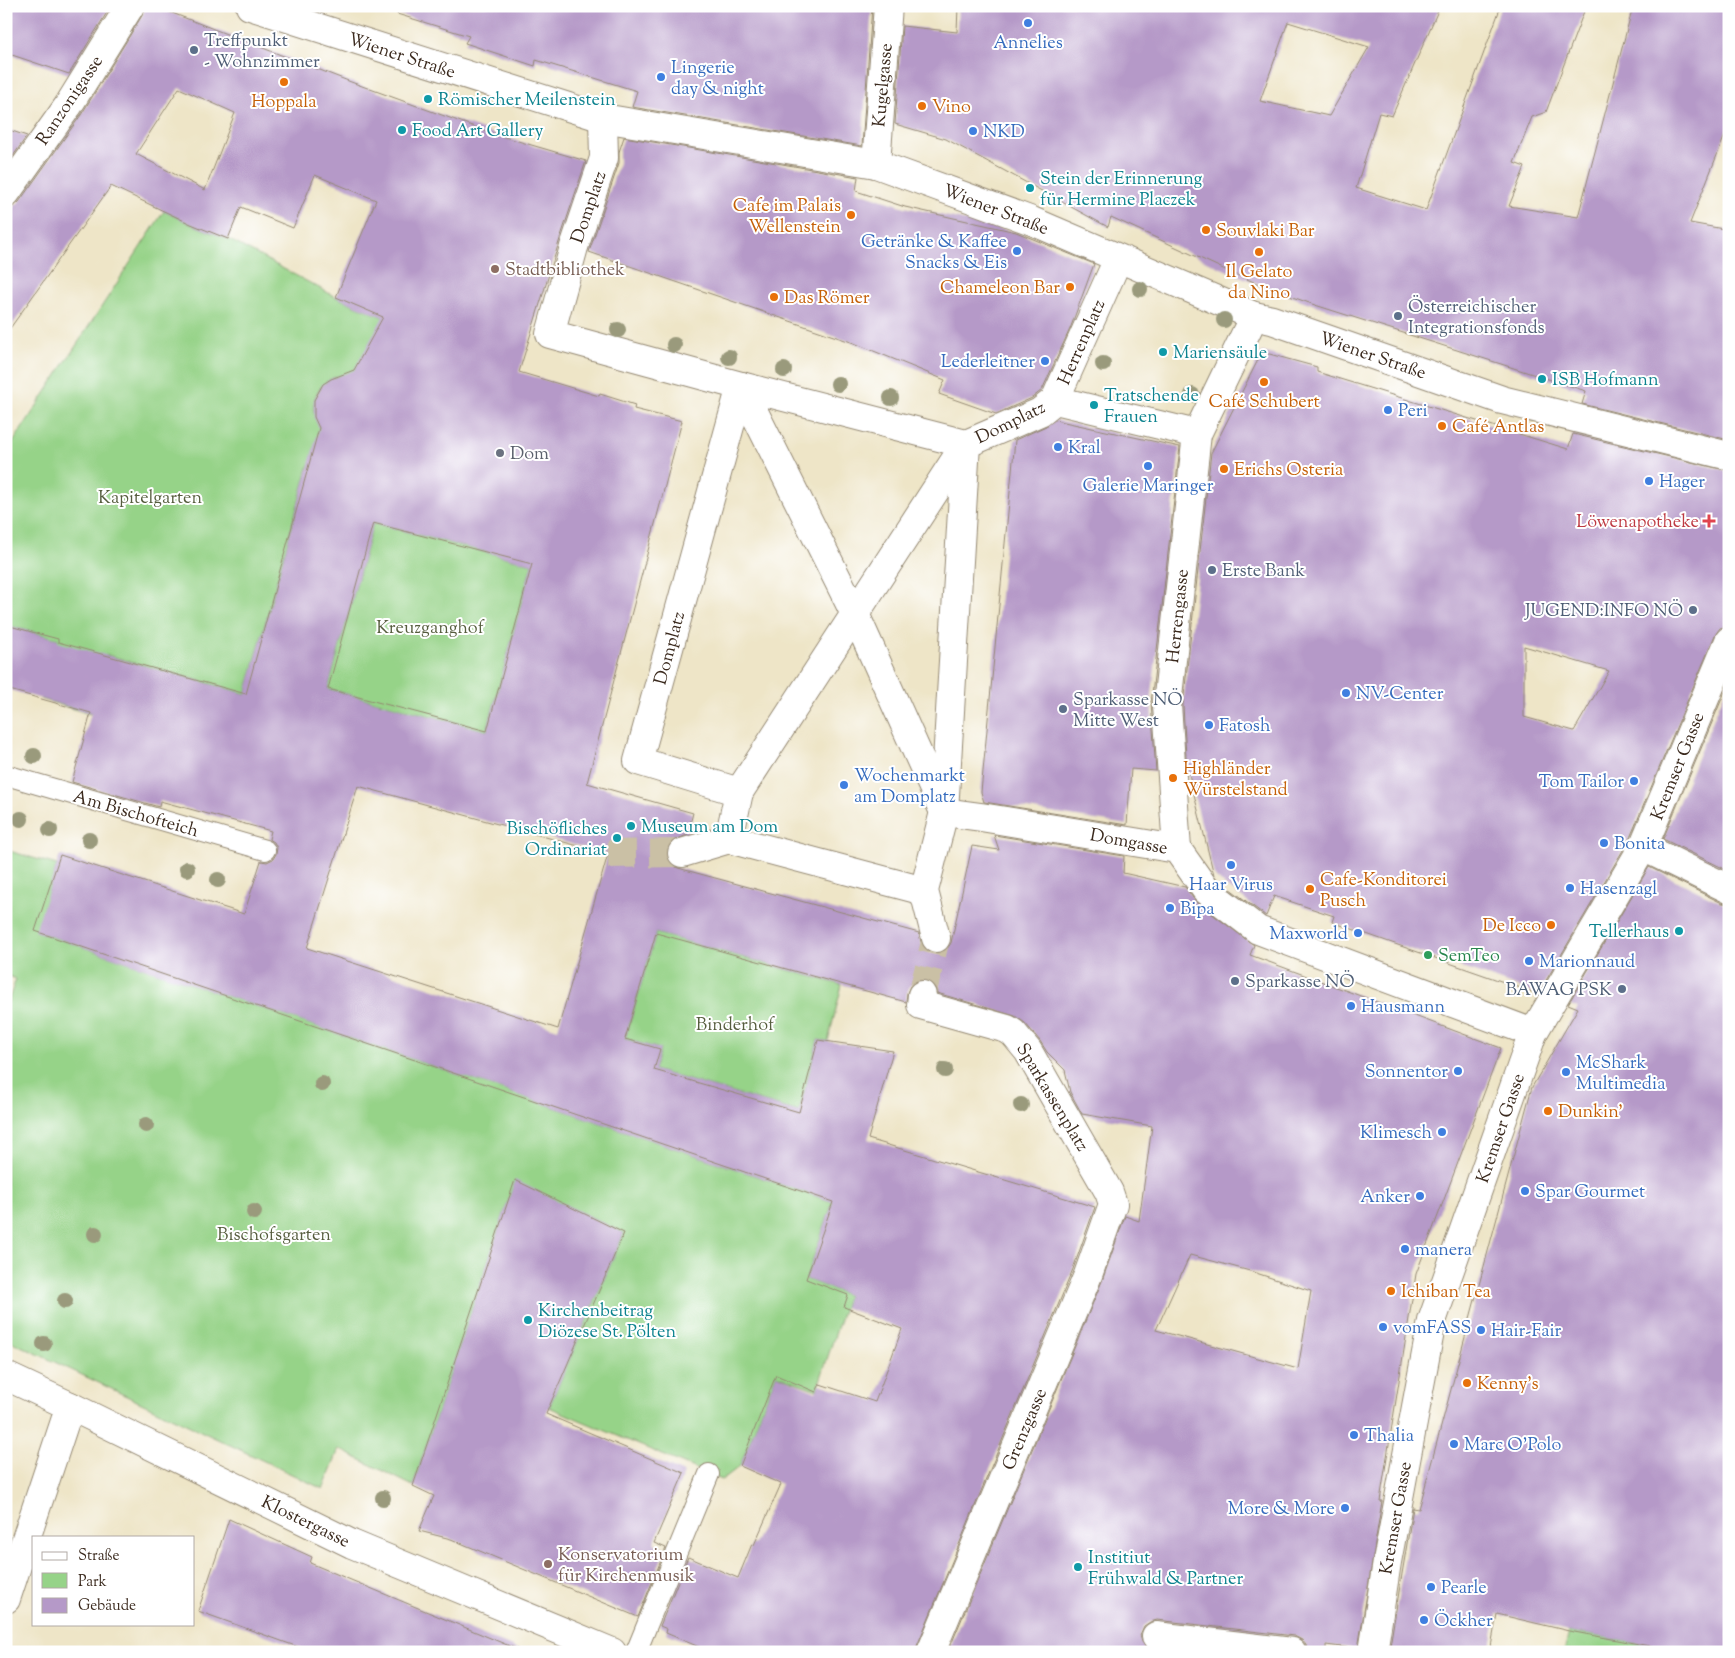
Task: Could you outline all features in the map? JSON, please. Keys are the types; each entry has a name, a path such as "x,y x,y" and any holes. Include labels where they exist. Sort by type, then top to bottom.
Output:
{"street":[{"name":"Ranzonigasse","path":"6,193 68,106 130,6"},
{"name":"Kugelgasse","path":"876,164 888,6"},
{"name":"Wiener Straße","path":"267,9 603,118 876,164 1032,221 1254,316 1502,400 1729,456"},
{"name":"Domplatz","path":"603,118 604,158 574,246 550,334 966,444 1040,412 1055,400"},
{"name":"Herrenplatz","path":"1118,259 1055,400 1197,438"},
{"path":"1197,438 1254,316"},
{"name":"Domplatz","path":"739,792 638,761 741,386"},
{"path":"741,386 855,614 944,812"},
{"name":"Herrengasse","path":"1177,849 1167,705 1197,438"},
{"name":"Domplatz","path":"936,938 924,890 944,812 966,444"},
{"path":"729,839 739,792 966,444"},
{"name":"Kremser Gasse","path":"1374,1652 1386,1562 1432,1321 1533,1033 1643,847 1729,641"},
{"name":"Domgasse","path":"944,812 1177,849 1206,890 1258,930 1533,1033"},
{"path":"682,853 729,839 924,890"},
{"path":"1643,847 1729,889"},
{"name":"Sparkassenplatz","path":"922,995 921,1005 1007,1029 1013,1033 1028,1051 1110,1192 1113,1204"},
{"name":"Grenzgasse","path":"931,1652 1088,1275 1113,1204"},
{"name":"Klostergasse","path":"6,1376 352,1544 612,1652"},
{"path":"6,1599 70,1406"},
{"path":"1156,1636 1292,1652"}],"lane":[{"name":"Am Bischofteich","path":"6,775 265,850"},
{"path":"636,1652 709,1474"}],"green space":[{"name":"Kapitelgarten","path":"164,211 228,239 336,297 414,330 350,374 331,379 324,384 316,396 314,404 315,419 323,432 323,468 309,464 246,694 107,655 90,714 41,699 58,639 6,625 6,453"},
{"name":"Kreuzganghof","path":"373,523 532,564 487,731 328,689"},
{"name":"Bischofsgarten","path":"6,850 57,865 36,931 833,1202 806,1279 848,1295 817,1390 776,1375 740,1466 722,1480 549,1407 624,1233 515,1181 413,1486 339,1449 323,1489 6,1339 6,1007 16,979 6,975"},
{"name":"Binderhof","path":"656,933 842,985 828,1041 818,1040 799,1112 654,1070 660,1049 625,1039"},
{"path":"1569,1631 1674,1650 1673,1652 1564,1652"}],"building":[{"path":"6,6 111,6 69,74 6,53"},
{"path":"146,6 154,6 351,82 494,134 586,161 519,372 635,405 634,409 682,421 587,783 693,813 687,835 671,842 667,849 667,858 672,865 919,933 925,949 931,953 939,953 947,949 951,943 972,846 999,850 994,835 1124,856 1123,873 1185,887 1196,902 1254,945 1250,955 1501,1048 1416,1274 1358,1649 1326,1645 1326,1652 1307,1652 1306,1645 1302,1640 1294,1636 1157,1620 1144,1626 1140,1635 1146,1648 1156,1652 948,1652 1102,1281 1125,1216 1139,1221 1152,1126 1082,1114 1070,1092 1065,1070 1047,1052 1025,1023 1015,1016 937,993 936,988 931,983 924,980 916,981 910,986 906,1002 656,933 625,1039 660,1049 654,1070 799,1112 818,1040 893,1051 868,1139 1095,1207 1073,1269 916,1652 711,1652 666,1633 667,1629 660,1626 688,1557 738,1578 752,1544 754,1545 781,1484 740,1466 776,1375 816,1392 820,1384 875,1402 902,1329 844,1307 848,1295 806,1279 833,1202 35,931 60,855 244,914 261,861 267,862 273,859 277,848 274,842 269,839 271,831 160,801 159,807 72,782 91,713 6,689 6,625 58,639 58,642 246,694 319,428 314,417 314,400 323,384 354,370 383,317 336,297 376,200 315,175 293,228 241,207 228,239 191,224 111,186 6,334 6,208 13,207 19,202 81,115 143,14","holes":["179,88 235,113 205,190 136,154","373,523 532,564 487,731 328,689","358,786 608,854 558,1029 307,948","1190,1255 1250,1271 1311,1291 1298,1369 1156,1330"]},
{"path":"398,6 872,6 862,146 632,107 637,91 536,60 535,66 465,43 469,36 397,14"},
{"path":"958,6 1440,6 1392,116 1379,113 1356,188 1426,210 1501,6 1586,6 1546,112 1532,117 1514,163 1525,167 1509,206 1578,217 1633,6 1729,6 1729,125 1690,223 1729,230 1729,440 1582,404 1586,391 1281,293 1232,273 1111,217 1108,227 946,139 895,124 902,26 957,32","holes":["1288,22 1369,47 1329,116 1260,101"]},
{"path":"6,129 27,136 6,166"},
{"path":"624,137 858,177 856,191 905,207 1016,232 1094,264 1070,329 1042,390 1032,398 996,414 939,394 945,380 854,343 589,252 619,163 619,152"},
{"path":"1262,352 1317,367 1317,372 1568,449 1573,434 1729,471 1729,626 1720,628 1715,635 1629,840 1538,994 1332,922 1334,916 1274,896 1266,916 1214,875 1189,774 1187,774 1183,705 1211,453","holes":["1524,646 1609,671 1574,731 1524,717"]},
{"path":"1055,420 1180,447 1151,703 1156,771 1131,769 1127,825 984,802 981,792 1015,440"},
{"path":"1729,682 1729,871 1663,839"},
{"path":"1649,867 1722,903 1729,904 1729,1652 1682,1652 1569,1631 1497,1614 1490,1652 1389,1652 1413,1508 1419,1509 1532,1087 1578,1008 1568,1004"},
{"path":"515,1180 624,1233 546,1414 684,1473 654,1543 666,1548 638,1617 451,1539 419,1531 434,1496 413,1486"},
{"path":"229,1519 312,1557 310,1563 524,1652 312,1652 198,1611"}],"tunnel":[{"path":"608,854 682,853"},
{"path":"922,995 936,938"}],"place":[{"name":"Annelies","path":"1028,23"},
{"name":"Treffpunkt - Wohnzimmer","path":"194,50"},
{"name":"Lingerie day & night","path":"661,77"},
{"name":"Hoppala","path":"284,82"},
{"name":"Römischer Meilenstein","path":"428,99"},
{"name":"Vino","path":"922,106"},
{"name":"Food Art Gallery","path":"402,130"},
{"name":"NKD","path":"973,131"},
{"name":"Stein der Erinnerung für Hermine Placzek","path":"1030,188"},
{"name":"Cafe im Palais Wellenstein","path":"851,215"},
{"name":"Souvlaki Bar","path":"1206,230"},
{"name":"Getränke & Kaffee Snacks & Eis","path":"1017,251"},
{"name":"Il Gelato da Nino","path":"1259,252"},
{"name":"Stadtbibliothek","path":"495,269"},
{"name":"Chameleon Bar","path":"1070,287"},
{"name":"Das Römer","path":"774,297"},
{"name":"Österreichischer Integrationsfonds","path":"1398,316"},
{"name":"Mariensäule","path":"1163,352"},
{"name":"Lederleitner","path":"1045,361"},
{"name":"ISB Hofmann","path":"1542,379"},
{"name":"Café Schubert","path":"1264,382"},
{"name":"Tratschende Frauen","path":"1094,405"},
{"name":"Peri","path":"1388,410"},
{"name":"Café Antlas","path":"1442,426"},
{"name":"Kral","path":"1058,447"},
{"name":"Dom","path":"500,453"},
{"name":"Galerie Maringer","path":"1148,466"},
{"name":"Erichs Osteria","path":"1224,469"},
{"name":"Hager","path":"1649,481"},
{"name":"Löwenapotheke","path":"1709,521"},
{"name":"Erste Bank","path":"1212,570"},
{"name":"JUGEND:INFO NÖ","path":"1693,610"},
{"name":"NV-Center","path":"1346,693"},
{"name":"Sparkasse NÖ Mitte West","path":"1063,709"},
{"name":"Fatosh","path":"1209,725"},
{"name":"Highländer Würstelstand","path":"1173,778"},
{"name":"Tom Tailor","path":"1634,781"},
{"name":"Wochenmarkt am Domplatz","path":"844,785"},
{"name":"Museum am Dom","path":"631,826"},
{"name":"Bischöfliches Ordinariat","path":"617,838"},
{"name":"Bonita","path":"1604,843"},
{"name":"Haar Virus","path":"1231,865"},
{"name":"Hasenzagl","path":"1570,888"},
{"name":"Cafe-Konditorei Pusch","path":"1310,889"},
{"name":"Bipa","path":"1170,908"},
{"name":"De Icco","path":"1551,925"},
{"name":"Tellerhaus","path":"1679,931"},
{"name":"Maxworld","path":"1358,933"},
{"name":"SemTeo","path":"1428,955"},
{"name":"Marionnaud","path":"1529,961"},
{"name":"Sparkasse NÖ","path":"1235,981"},
{"name":"BAWAG PSK","path":"1622,989"},
{"name":"Hausmann","path":"1351,1006"},
{"name":"Sonnentor","path":"1458,1071"},
{"name":"McShark Multimedia","path":"1566,1072"},
{"name":"Dunkin'","path":"1548,1111"},
{"name":"Klimesch","path":"1442,1132"},
{"name":"Spar Gourmet","path":"1525,1191"},
{"name":"Anker","path":"1420,1196"},
{"name":"manera","path":"1405,1249"},
{"name":"Ichiban Tea","path":"1391,1291"},
{"name":"Kirchenbeitrag Diözese St. Pölten","path":"528,1320"},
{"name":"vomFASS","path":"1383,1327"},
{"name":"Hair-Fair","path":"1481,1330"},
{"name":"Kenny's","path":"1467,1383"},
{"name":"Thalia","path":"1354,1435"},
{"name":"Marc O'Polo","path":"1454,1444"},
{"name":"More & More","path":"1345,1508"},
{"name":"Konservatorium für Kirchenmusik","path":"548,1564"},
{"name":"Institiut Frühwald & Partner","path":"1078,1567"},
{"name":"Pearle","path":"1431,1587"},
{"name":"Öckher","path":"1424,1620"}]}
